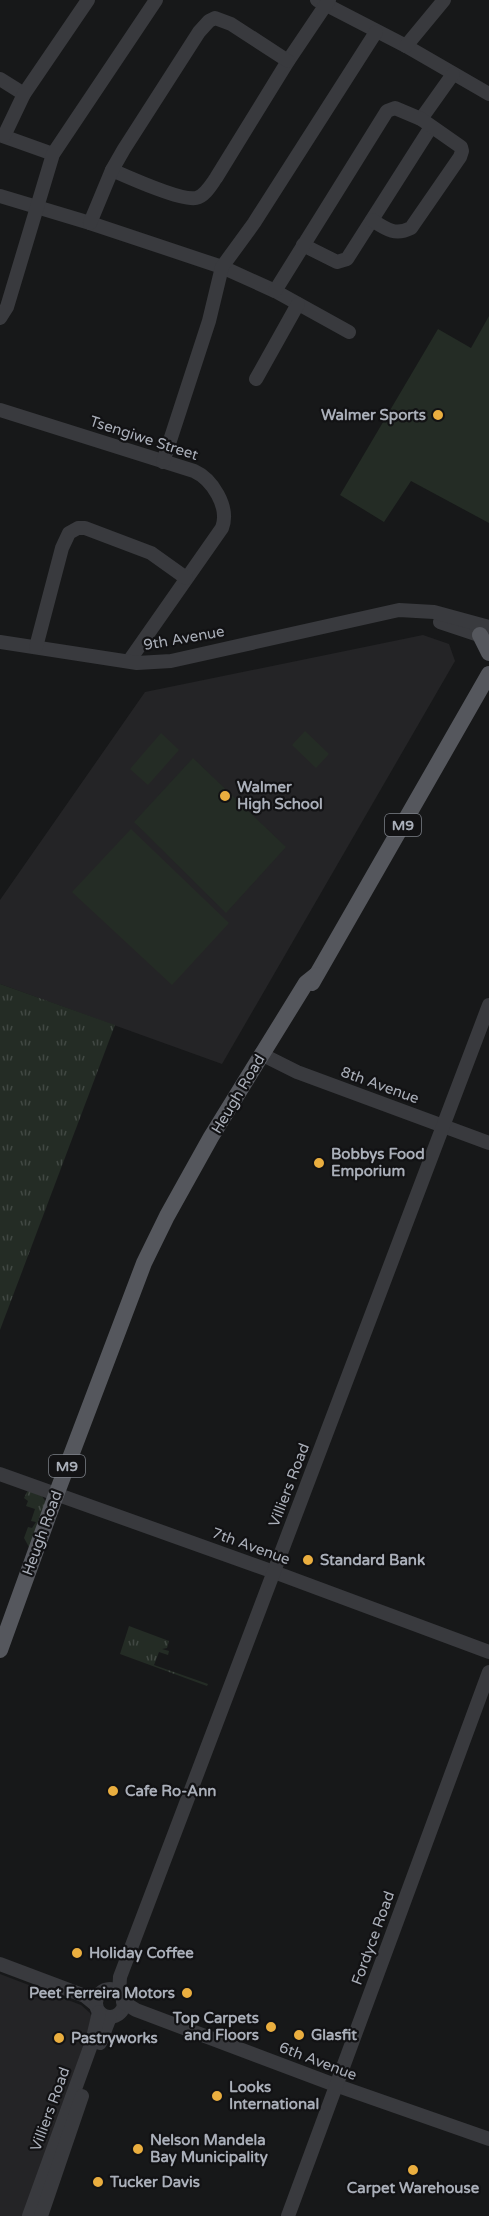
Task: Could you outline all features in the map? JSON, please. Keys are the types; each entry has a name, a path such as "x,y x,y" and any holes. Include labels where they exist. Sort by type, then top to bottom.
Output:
{"main road":[{"path":"486,634 489,654"},
{"name":"Heugh Road","path":"0,1650 107,1358 138,1283 306,983 315,975 489,674"}],"street":[{"path":"53,154 2,136 24,94 88,0"},
{"path":"0,318 7,307 53,154 156,0"},
{"path":"406,46 444,0"},
{"path":"112,170 183,196 195,198 199,196 216,178 324,2 489,94"},
{"path":"90,223 112,170 208,21 215,18 231,24 288,61"},
{"path":"163,462 208,321 222,267 254,223 376,32"},
{"path":"303,245 337,262 343,261 355,248 453,74"},
{"path":"0,79 24,94"},
{"path":"275,291 387,111 392,108 399,109 426,123 461,147 460,157 411,228 404,232 393,232 372,220"},
{"path":"0,196 222,267 275,291 349,332"},
{"path":"256,379 298,304"},
{"name":"Tsengiwe Street","path":"0,410 194,471 204,476 224,510 222,528 129,661"},
{"path":"36,647 62,548 69,533 73,530 86,528 143,549 186,578"},
{"name":"9th Avenue","path":"1,644 36,647 145,664 171,661 373,615 434,620 486,634"},
{"name":"Villiers Road","path":"29,2216 107,2002 120,1977 489,1005"},
{"name":"8th Avenue","path":"265,1056 297,1071 489,1143"},
{"name":"7th Avenue","path":"0,1474 489,1652"},
{"name":"Fordyce Road","path":"288,2216 489,1672"},
{"name":"6th Avenue","path":"0,1964 136,2010 335,2085 489,2139"},
{"name":"Villiers Road","path":"41,2216 107,2002"}],"shaded area":[{"name":"Walmer High School","path":"423,635 449,644 455,661 222,1064 0,984 0,900 145,692"},
{"path":"0,1974 81,2005 90,2013 93,2021 26,2216 0,2216"}],"green space":[{"name":"Walmer Sports","path":"489,316 489,523 411,481 384,522 340,495 438,329 471,348"},
{"path":"305,731 329,754 316,768 292,745"},
{"path":"161,733 179,750 148,785 130,769"},
{"path":"193,758 286,847 226,913 134,822"},
{"path":"131,829 229,923 172,985 72,892"},
{"path":"0,984 115,1025 0,1330"},
{"path":"28,1490 42,1496 47,1504 29,1547 24,1538 28,1527 32,1528 36,1522 31,1521 35,1509 26,1506 28,1501 24,1498"},
{"path":"129,1626 169,1641 167,1648 162,1649 169,1651 168,1655 159,1652 154,1665 208,1684 207,1686 120,1654"}],"place":[{"name":"Walmer Sports","path":"438,415"},
{"name":"Walmer High School","path":"225,796"},
{"name":"Bobbys Food Emporium","path":"319,1163"},
{"name":"Standard Bank","path":"308,1560"},
{"name":"Cafe Ro-Ann","path":"113,1791"},
{"name":"Holiday Coffee","path":"77,1953"},
{"name":"Peet Ferreira Motors","path":"187,1993"},
{"name":"Top Carpets and Floors","path":"271,2027"},
{"name":"Glasfit","path":"299,2035"},
{"name":"Pastryworks","path":"59,2038"},
{"name":"Looks International","path":"217,2096"},
{"name":"Nelson Mandela Bay Municipality","path":"138,2149"},
{"name":"Carpet Warehouse","path":"413,2170"},
{"name":"Tucker Davis","path":"98,2182"}]}
